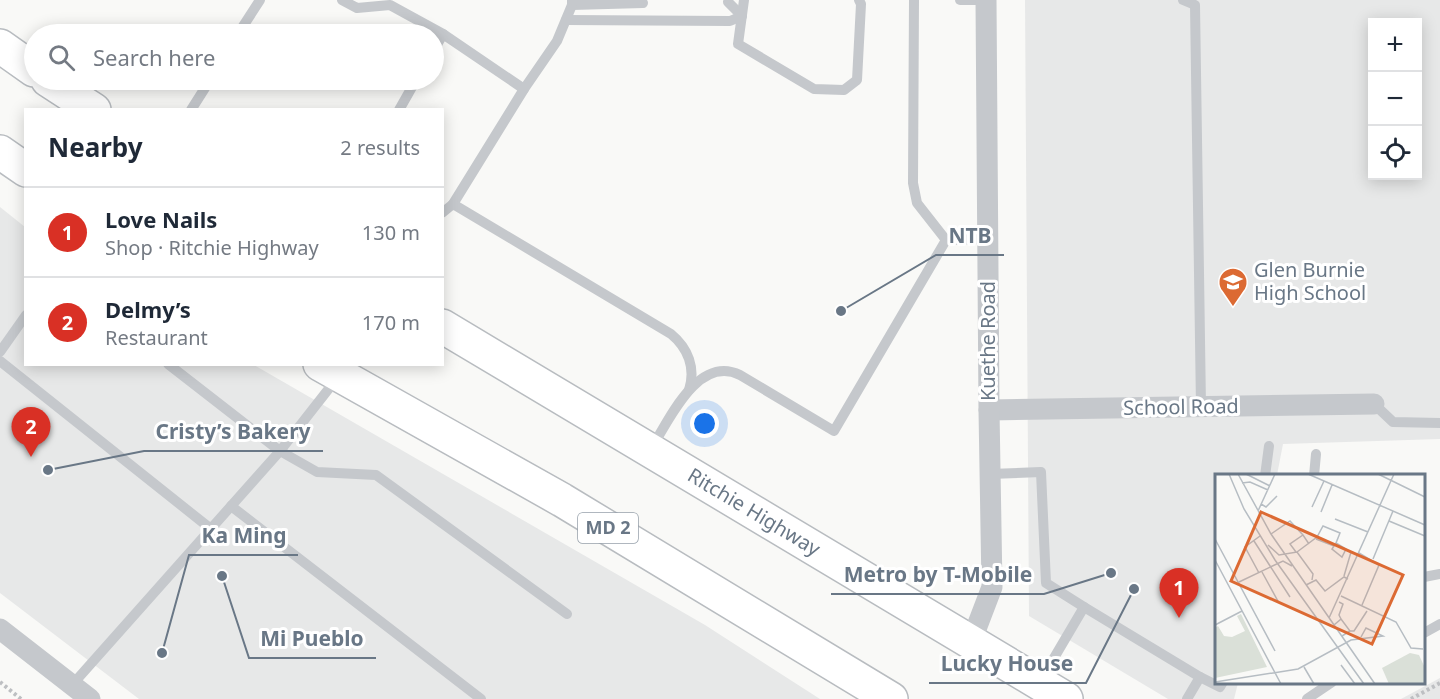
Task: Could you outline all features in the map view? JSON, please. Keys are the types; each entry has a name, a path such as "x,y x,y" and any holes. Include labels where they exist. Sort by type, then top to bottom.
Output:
{"main road":[{"path":"0,46 24,63"},
{"path":"63,90 90,108"},
{"path":"0,152 24,169"},
{"name":"Ritchie Highway","path":"444,327 1053,691"},
{"name":"MD 2","path":"335,368 562,500 891,699"}],"street":[{"name":"Kuethe Road","path":"971,642 992,587 988,410 986,0"},
{"name":"School Road","path":"988,410 1374,404"},
{"path":"0,629 90,699"}],"lane":[{"path":"244,24 260,0"},
{"path":"342,0 357,8 390,5 425,24"},
{"path":"744,0 738,44 814,89 844,90 857,80 861,4 859,0"},
{"path":"914,0 913,183 917,203 946,240"},
{"path":"960,0 986,0"},
{"path":"1183,0 1195,5 1201,407"},
{"path":"728,2 742,16"},
{"path":"444,211 453,204 556,41 572,3 643,3"},
{"path":"566,20 730,21 742,16"},
{"path":"444,35 524,89"},
{"path":"191,108 203,90"},
{"path":"400,108 410,90"},
{"path":"453,204 679,340 690,361 692,381 689,390 650,450"},
{"path":"946,240 988,239"},
{"path":"689,390 710,373 733,371 834,431 946,240"},
{"path":"0,352 24,318"},
{"path":"444,339 482,350"},
{"path":"0,361 211,529"},
{"path":"171,366 280,451 316,472 376,475 567,614"},
{"path":"72,685 280,451 335,368"},
{"path":"1374,404 1393,422 1440,423"},
{"path":"1265,474 1269,446"},
{"path":"1314,474 1316,454"},
{"path":"990,474 1041,472 1046,583 1200,677 1220,687 1222,684"},
{"path":"231,506 481,699"},
{"path":"1425,577 1440,574"},
{"path":"1053,691 1084,607"},
{"path":"1425,632 1440,624"},
{"path":"1187,699 1200,677"},
{"path":"1307,699 1325,684"}],"path":[{"path":"0,682 21,699"},
{"path":"1411,699 1440,683"}],"shaded area":[{"name":"Glen Burnie High School","path":"1025,0 1440,0 1440,439 1283,444 1277,474 1215,474 1215,684 1238,684 1234,699 1168,699 1029,616"},
{"path":"0,207 24,226 24,366 256,366 705,625 820,699 139,699 0,593"},
{"path":"1440,678 1440,699 1401,699"}],"place":[{"name":"Glen Burnie High School","path":"1233,308"},
{"name":"NTB","path":"841,311"},
{"name":"Delmy’s","path":"31,457"},
{"name":"Cristy’s Bakery","path":"48,470"},
{"name":"Metro by T-Mobile","path":"1111,573"},
{"name":"Mi Pueblo","path":"222,576"},
{"name":"Lucky House","path":"1134,589"},
{"name":"Love Nails","path":"1179,618"},
{"name":"Ka Ming","path":"162,653"}]}
